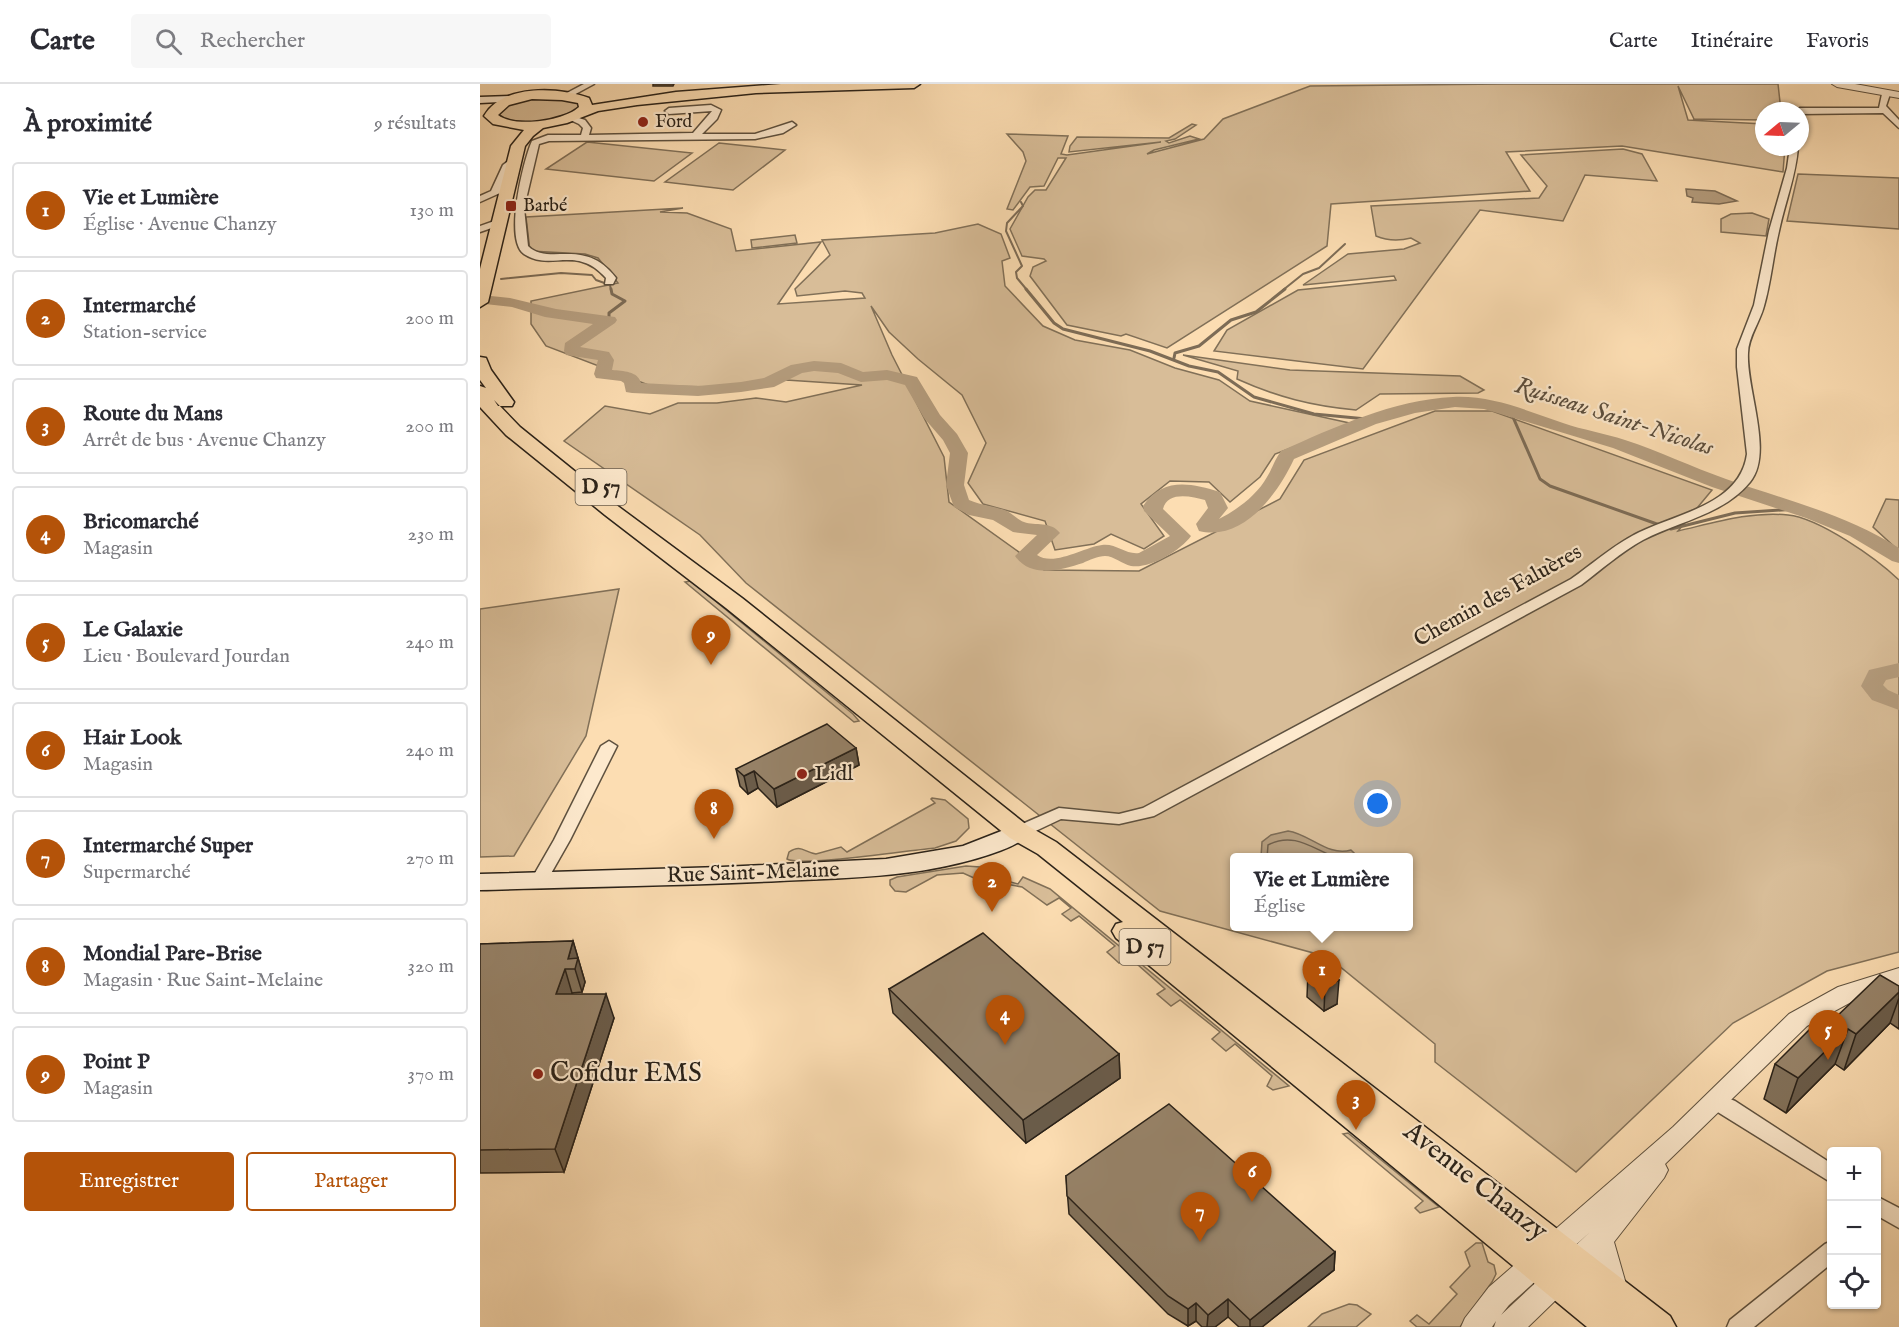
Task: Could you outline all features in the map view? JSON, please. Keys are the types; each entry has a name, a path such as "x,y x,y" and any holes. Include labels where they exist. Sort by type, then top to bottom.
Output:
{"main road":[{"path":"480,123 495,117 533,84"},
{"path":"480,302 488,230 518,146 528,133 539,125 579,110 677,97 778,89 914,84"},
{"path":"480,101 519,98 547,89 567,95 579,110"},
{"path":"480,101 495,117 517,133 488,230 480,268"},
{"path":"495,117 539,125"},
{"name":"D 57","path":"480,362 492,386 525,423 734,603 1019,832"},
{"name":"D 57","path":"480,392 491,410 513,431 612,512 734,603"},
{"name":"Rue Saint-Melaine","path":"480,882 773,874 880,868 925,862 974,851 996,845 1019,832"},
{"name":"Avenue Chanzy","path":"1019,832 1028,850 1277,1056 1614,1291 1658,1327"},
{"name":"Avenue Chanzy","path":"1565,1258 1613,1327"}],"street":[{"path":"567,95 590,84"},
{"path":"1837,84 1899,95"},
{"path":"1886,94 1882,106 1899,125"},
{"path":"669,111 711,108 717,110 714,117 695,136"},
{"path":"579,110 587,128 584,138"},
{"path":"1809,111 1884,110"},
{"path":"609,282 610,278 591,260 579,256 534,255 526,252 523,247 519,208 535,143 548,138 764,137 792,125"},
{"name":"Chemin des Faluères","path":"1019,832 1059,813 1119,819 1132,818 1148,812 1576,582 1638,538 1714,506 1733,494 1748,477 1754,461 1742,351 1756,317 1769,268 1774,233 1792,156"},
{"path":"480,199 495,193 507,165"},
{"path":"539,880 562,840 609,746"},
{"path":"1508,1327 1565,1258 1682,1134 1798,1020 1820,1006 1895,981"},
{"path":"1715,1101 1728,1107 1827,1172"},
{"path":"1474,1327 1499,1296 1565,1258 1682,1134"},
{"path":"1738,1327 1827,1254"}],"shaded area":[{"path":"1778,84 1780,102 1755,102 1755,120 1694,119 1678,86 1688,120 1755,124 1755,156 1784,156 1783,172 1622,146 1506,152 1530,191 1331,204 1327,246 1167,348 1126,334 1121,336 1067,325 1030,276 1033,267 1046,261 1022,256 1010,229 1028,197 1035,190 1046,190 1066,158 1058,158 1044,186 1030,187 1013,210 1007,209 1026,161 1023,152 1007,134 1068,136 1061,154 1067,155 1161,142 1069,152 1070,146 1077,137 1169,138 1192,124 1196,125 1175,139 1166,141 1169,143 1190,136 1199,139 1154,150 1147,154 1204,139 1223,119 1310,86"},
{"path":"551,97 576,102 579,106 577,110 567,114 538,122 519,122 498,117 497,114 502,109 515,102"},
{"path":"587,142 692,153 654,181 546,169"},
{"path":"719,143 785,150 733,190 665,182"},
{"path":"1623,149 1642,154 1657,181 1585,175 1563,221 1480,210 1363,369 1214,351 1227,330 1298,290 1396,280 1394,276 1303,285 1348,254 1404,249 1420,243 1411,238 1393,240 1376,236 1371,206 1539,198 1547,186 1521,155"},
{"path":"1798,174 1899,178 1899,229 1787,221"},
{"path":"683,208 660,212 687,213 731,229 736,251 821,242 778,304 865,298 862,293 845,291 797,296 795,289 830,255 822,240 935,233 978,224 1001,234 1010,258 1002,261 1005,286 1043,326 1075,340 1130,350 1175,368 1219,380 1250,401 1354,424 1275,454 1260,477 1230,502 1209,482 1170,481 1141,504 1164,536 1144,549 1111,534 1094,544 1055,550 1045,521 983,504 968,483 986,443 962,395 889,332 871,306 892,355 944,457 949,502 1044,570 1139,571 1280,499 1304,460 1435,411 1492,411 1712,490 1678,531 1732,518 1774,514 1801,518 1831,531 1876,561 1899,580 1899,952 1827,971 1733,1023 1576,1172 1435,1062 1435,1044 1328,957 1233,931 1413,931 1413,853 1230,853 1230,930 1160,911 746,583 700,535 564,441 605,406 650,414 678,403 717,403 756,398 786,402 862,385 786,380 720,387 651,386 546,346 531,324 531,301 618,283 598,258 585,254 530,251 526,217"},
{"path":"1752,213 1769,219 1766,236 1721,232 1721,219 1731,214"},
{"path":"795,235 797,243 752,248 751,240"},
{"path":"1183,355 1290,370 1460,376 1484,390 1478,393 1380,394 1356,410 1295,400 1266,391 1237,379 1238,371"},
{"path":"1886,499 1899,500 1899,551 1873,527"},
{"path":"691,581 859,721 854,722 685,582"},
{"path":"619,589 586,736 514,856 480,857 480,609"},
{"path":"932,798 945,800 968,819 969,828 956,841 935,848 857,857 813,861 787,859 789,852 797,849 816,854 841,847 847,852 935,803"},
{"path":"966,866 994,868 992,877 1018,884 1023,877 1050,889 1289,1086 1273,1090 1267,1086 1272,1076 1235,1044 1226,1051 1212,1039 1220,1032 1180,1000 1171,1006 1157,994 1165,989 1129,957 1119,963 1107,952 1115,946 1079,916 1071,921 1062,914 1071,908 1059,898 1047,905 1022,887 974,878 963,873 937,875 906,892 895,891 890,885 890,880 897,877"},
{"path":"1348,1133 1439,1207 1420,1213 1415,1208 1423,1201 1343,1134"},
{"path":"1476,1243 1482,1243 1488,1262 1494,1265 1496,1274 1492,1282 1460,1327 1417,1327 1410,1321 1417,1315 1429,1324 1457,1294 1450,1287 1470,1266 1465,1252"},
{"path":"1349,1304 1357,1305 1371,1314 1356,1327 1308,1327 1322,1314"}],"water":[{"path":"1686,189 1715,191 1737,201 1719,204 1692,202 1693,198 1687,196"},
{"path":"1288,831 1304,836 1327,848 1351,850 1354,853 1261,853 1262,842 1271,835"}],"building":[{"path":"827,724 856,748 774,789 754,771 744,776 736,769"},
{"path":"983,933 1119,1054 1023,1120 889,989"},
{"name":"Cofidur EMS","path":"573,941 568,959 578,958 575,969 565,969 556,994 606,994 555,1149 480,1150 480,944"},
{"path":"1321,966 1339,980 1325,987 1308,973"},
{"path":"1880,975 1899,986 1899,992 1856,1034 1848,1029 1798,1078 1775,1064 1824,1015 1833,1020"},
{"path":"1169,1104 1335,1252 1250,1320 1228,1299 1208,1315 1196,1303 1188,1309 1168,1296 1067,1196 1066,1176"}],"waterway":[{"path":"1021,202 1023,206 1007,223 1006,231 1022,266 1016,272 1017,278 1027,290"},
{"path":"1283,290 1303,274 1319,268 1345,244"},
{"path":"501,279 561,273 592,275 596,280 610,285 611,290"},
{"path":"609,320 609,313 625,301 612,294 611,289"},
{"path":"1026,289 1054,323 1063,329 1150,351 1189,366 1218,372 1254,397 1314,414 1377,420"},
{"path":"1174,358 1175,353 1199,346 1231,320 1256,312 1285,289"},
{"name":"Ruisseau Saint-Nicolas","path":"491,301 510,302 556,314 609,320 571,346 572,351 603,356 606,360 602,374 625,376 633,381 632,388 698,391 741,387 768,383 797,369 814,366 841,368 861,377 887,375 911,381 933,418 951,438 959,453 955,485 961,503 976,511 999,515 1020,528 1039,529 1050,533 1025,556 1043,565 1054,565 1105,550 1131,560 1146,558 1181,536 1154,511 1153,506 1165,494 1172,491 1189,490 1213,496 1218,508 1206,527 1224,525 1244,513 1262,496 1274,481 1287,455 1392,413 1455,402 1497,406 1560,428 1619,444 1719,483 1835,522 1879,544 1899,557"},
{"path":"1509,408 1540,479 1550,486 1671,529 1735,513 1797,509"},
{"name":"Ruisseau Saint-Nicolas","path":"1899,670 1877,675 1872,686 1880,695 1899,703"}],"place":[{"name":"Ford","path":"643,122"},
{"name":"Barbé","path":"511,206"},
{"name":"Point P","path":"711,665"},
{"name":"Lidl","path":"802,774"},
{"name":"Mondial Pare-Brise","path":"714,839"},
{"name":"Intermarché","path":"992,912"},
{"name":"Vie et Lumière","path":"1322,1000"},
{"name":"Bricomarché","path":"1005,1045"},
{"name":"Le Galaxie","path":"1828,1060"},
{"name":"Cofidur EMS","path":"538,1074"},
{"name":"Route du Mans","path":"1356,1130"},
{"name":"Hair Look","path":"1252,1202"},
{"name":"Intermarché Super","path":"1200,1242"}]}
